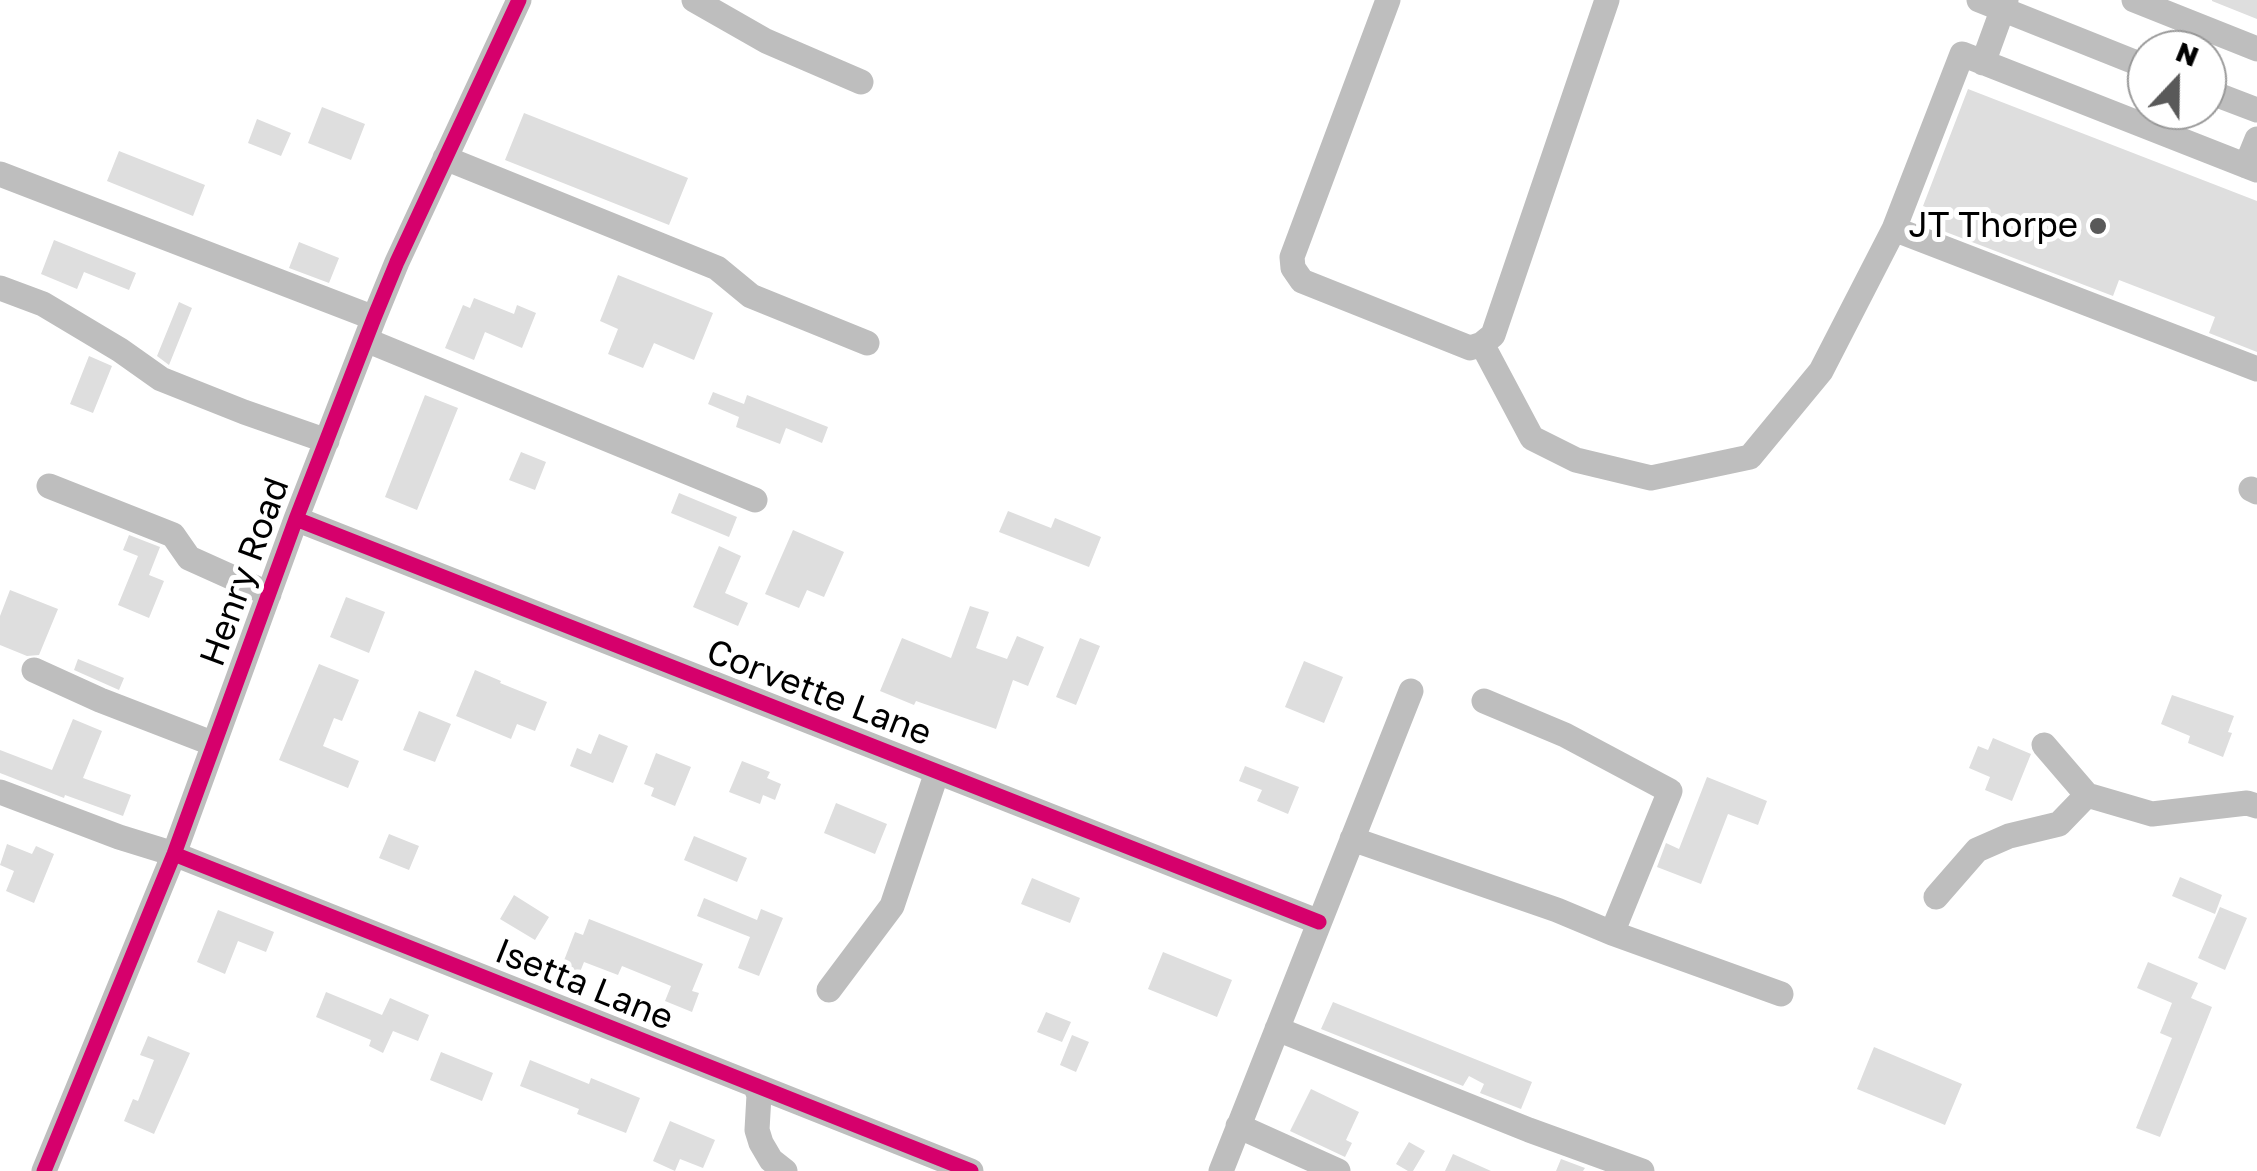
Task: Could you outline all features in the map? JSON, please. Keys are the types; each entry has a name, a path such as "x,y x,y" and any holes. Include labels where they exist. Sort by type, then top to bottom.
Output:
{"street":[{"name":"Henry Road","path":"44,1171 174,854 370,329 518,0"},
{"path":"694,0 780,48 861,82"},
{"path":"1388,0 1292,257 1294,268 1302,281 1470,348 1493,335 1607,0"},
{"path":"2134,0 2257,49"},
{"path":"1982,62 1996,3 2127,59"},
{"path":"1482,344 1532,438 1576,460 1651,478 1750,457 1821,371 1894,229 1962,54 2252,168 2257,138"},
{"path":"2227,98 2257,110"},
{"path":"445,158 716,268 751,296 868,343"},
{"path":"0,174 370,329 755,500"},
{"path":"1894,229 2257,370"},
{"path":"0,288 43,304 162,379 326,441"},
{"path":"50,486 173,536 189,558 269,594"},
{"name":"Corvette Lane","path":"296,519 1319,922"},
{"path":"34,670 214,744"},
{"path":"1220,1171 1411,691"},
{"path":"1484,701 1566,735 1670,792 1612,933"},
{"path":"2044,746 2087,795 2152,814 2247,803 2257,806"},
{"path":"830,990 892,906 937,772"},
{"name":"Isetta Lane","path":"0,792 174,854 971,1171"},
{"path":"1936,897 1977,850 2009,836 2059,824 2087,795"},
{"path":"1352,839 1781,994"},
{"path":"1277,1028 1529,1130 1642,1171"},
{"path":"755,1085 761,1144 771,1160 786,1171"},
{"path":"1238,1126 1338,1171"}],"building":[{"path":"2257,0 2257,19 2212,1"},
{"name":"JT Thorpe","path":"1968,89 2257,201 2257,352 2209,333 2215,317 2119,280 2113,296 1938,229 1944,214 1923,206"},
{"path":"322,107 365,124 351,160 308,143"},
{"path":"524,113 688,178 669,225 505,160"},
{"path":"257,119 291,133 281,156 248,143"},
{"path":"119,151 205,185 193,216 107,181"},
{"path":"54,240 136,273 129,290 84,272 77,289 41,274"},
{"path":"299,242 339,258 329,283 289,268"},
{"path":"618,275 713,313 694,360 654,343 643,368 608,354 618,329 600,321"},
{"path":"474,298 514,314 517,305 536,313 522,348 485,332 474,360 445,348 463,305 470,308"},
{"path":"179,302 192,308 169,365 157,356"},
{"path":"89,356 112,366 93,413 70,404"},
{"path":"713,392 744,404 747,395 828,427 822,443 786,428 780,444 736,427 739,417 708,404"},
{"path":"425,395 458,408 417,510 385,497"},
{"path":"521,452 546,462 535,490 509,480"},
{"path":"679,493 737,517 729,537 671,513"},
{"path":"1008,511 1051,528 1055,518 1101,537 1089,567 999,532"},
{"path":"793,530 844,552 824,597 807,590 799,608 765,594"},
{"path":"129,535 160,547 149,575 164,581 149,618 118,605 138,556 123,550"},
{"path":"719,546 741,556 725,593 748,603 738,626 693,607"},
{"path":"10,590 58,609 39,655 27,656 0,645 0,616"},
{"path":"346,597 385,612 369,653 330,637"},
{"path":"970,606 989,612 976,648 1007,659 1017,636 1044,647 1028,686 1013,680 996,729 880,691 902,638 951,658"},
{"path":"1080,638 1100,646 1076,705 1056,697"},
{"path":"78,659 124,678 119,690 74,670"},
{"path":"1304,661 1343,677 1324,723 1285,707"},
{"path":"319,664 359,680 342,721 334,718 323,746 359,761 348,788 279,760"},
{"path":"475,670 547,702 535,731 517,724 511,739 456,716"},
{"path":"2172,695 2234,716 2223,757 2188,743 2190,736 2161,724"},
{"path":"419,711 451,724 435,762 403,750"},
{"path":"73,719 102,731 83,778 131,795 123,816 0,773 0,750 52,770"},
{"path":"599,734 628,746 613,783 570,766 577,748 591,754"},
{"path":"1993,738 2031,754 2012,801 1985,790 1990,777 1969,768 1978,746 1988,750"},
{"path":"656,753 691,767 675,806 651,796 654,788 644,784"},
{"path":"742,761 770,772 767,778 781,784 775,800 763,795 760,804 729,792"},
{"path":"1245,766 1299,787 1288,814 1257,801 1262,790 1239,781"},
{"path":"1707,777 1767,801 1758,825 1728,814 1701,884 1657,867 1666,843 1679,849"},
{"path":"836,803 887,824 875,854 824,833"},
{"path":"389,834 419,846 409,870 379,858"},
{"path":"694,836 747,858 737,882 684,860"},
{"path":"7,844 32,854 36,846 54,854 34,903 6,891 14,871 0,865"},
{"path":"2180,877 2222,895 2215,914 2172,896"},
{"path":"1032,878 1080,898 1070,923 1021,904"},
{"path":"514,895 549,917 535,940 500,919"},
{"path":"704,898 757,920 761,909 783,918 759,976 738,968 750,937 697,916"},
{"path":"2220,907 2247,918 2225,970 2198,958"},
{"path":"218,910 274,932 266,952 238,941 225,974 197,962"},
{"path":"589,919 703,964 692,991 699,993 692,1012 665,1001 671,986 622,966 618,975 584,962 576,982 558,976 575,932 583,935"},
{"path":"1163,952 1232,980 1217,1017 1148,989"},
{"path":"2148,962 2198,983 2191,998 2212,1007 2160,1137 2136,1128 2172,1038 2160,1033 2172,1003 2137,988"},
{"path":"326,992 382,1015 390,998 429,1015 418,1041 393,1031 383,1053 369,1046 371,1040 316,1017"},
{"path":"1333,1002 1532,1082 1521,1109 1480,1093 1484,1084 1469,1076 1463,1086 1321,1029"},
{"path":"1046,1012 1071,1022 1062,1042 1037,1032"},
{"path":"1072,1035 1089,1042 1076,1072 1060,1065"},
{"path":"148,1036 190,1053 154,1134 124,1121 133,1099 138,1101 154,1060 140,1055"},
{"path":"1874,1047 1962,1084 1945,1125 1857,1089"},
{"path":"441,1052 493,1073 482,1101 430,1080"},
{"path":"530,1060 589,1084 591,1078 640,1098 626,1133 520,1086"},
{"path":"1311,1089 1359,1112 1346,1140 1352,1143 1345,1157 1290,1131"},
{"path":"670,1121 715,1140 703,1168 680,1159 675,1171 653,1161"},
{"path":"1409,1142 1425,1151 1413,1171 1396,1164"},
{"path":"1453,1154 1491,1171 1445,1171"},
{"path":"1561,1159 1585,1168 1556,1171"}],"cycle path":[{"path":"44,1171 174,854 374,318 519,0"},
{"path":"296,519 1319,922"},
{"path":"174,854 971,1171"}],"place":[{"name":"JT Thorpe","path":"2098,226"}]}
